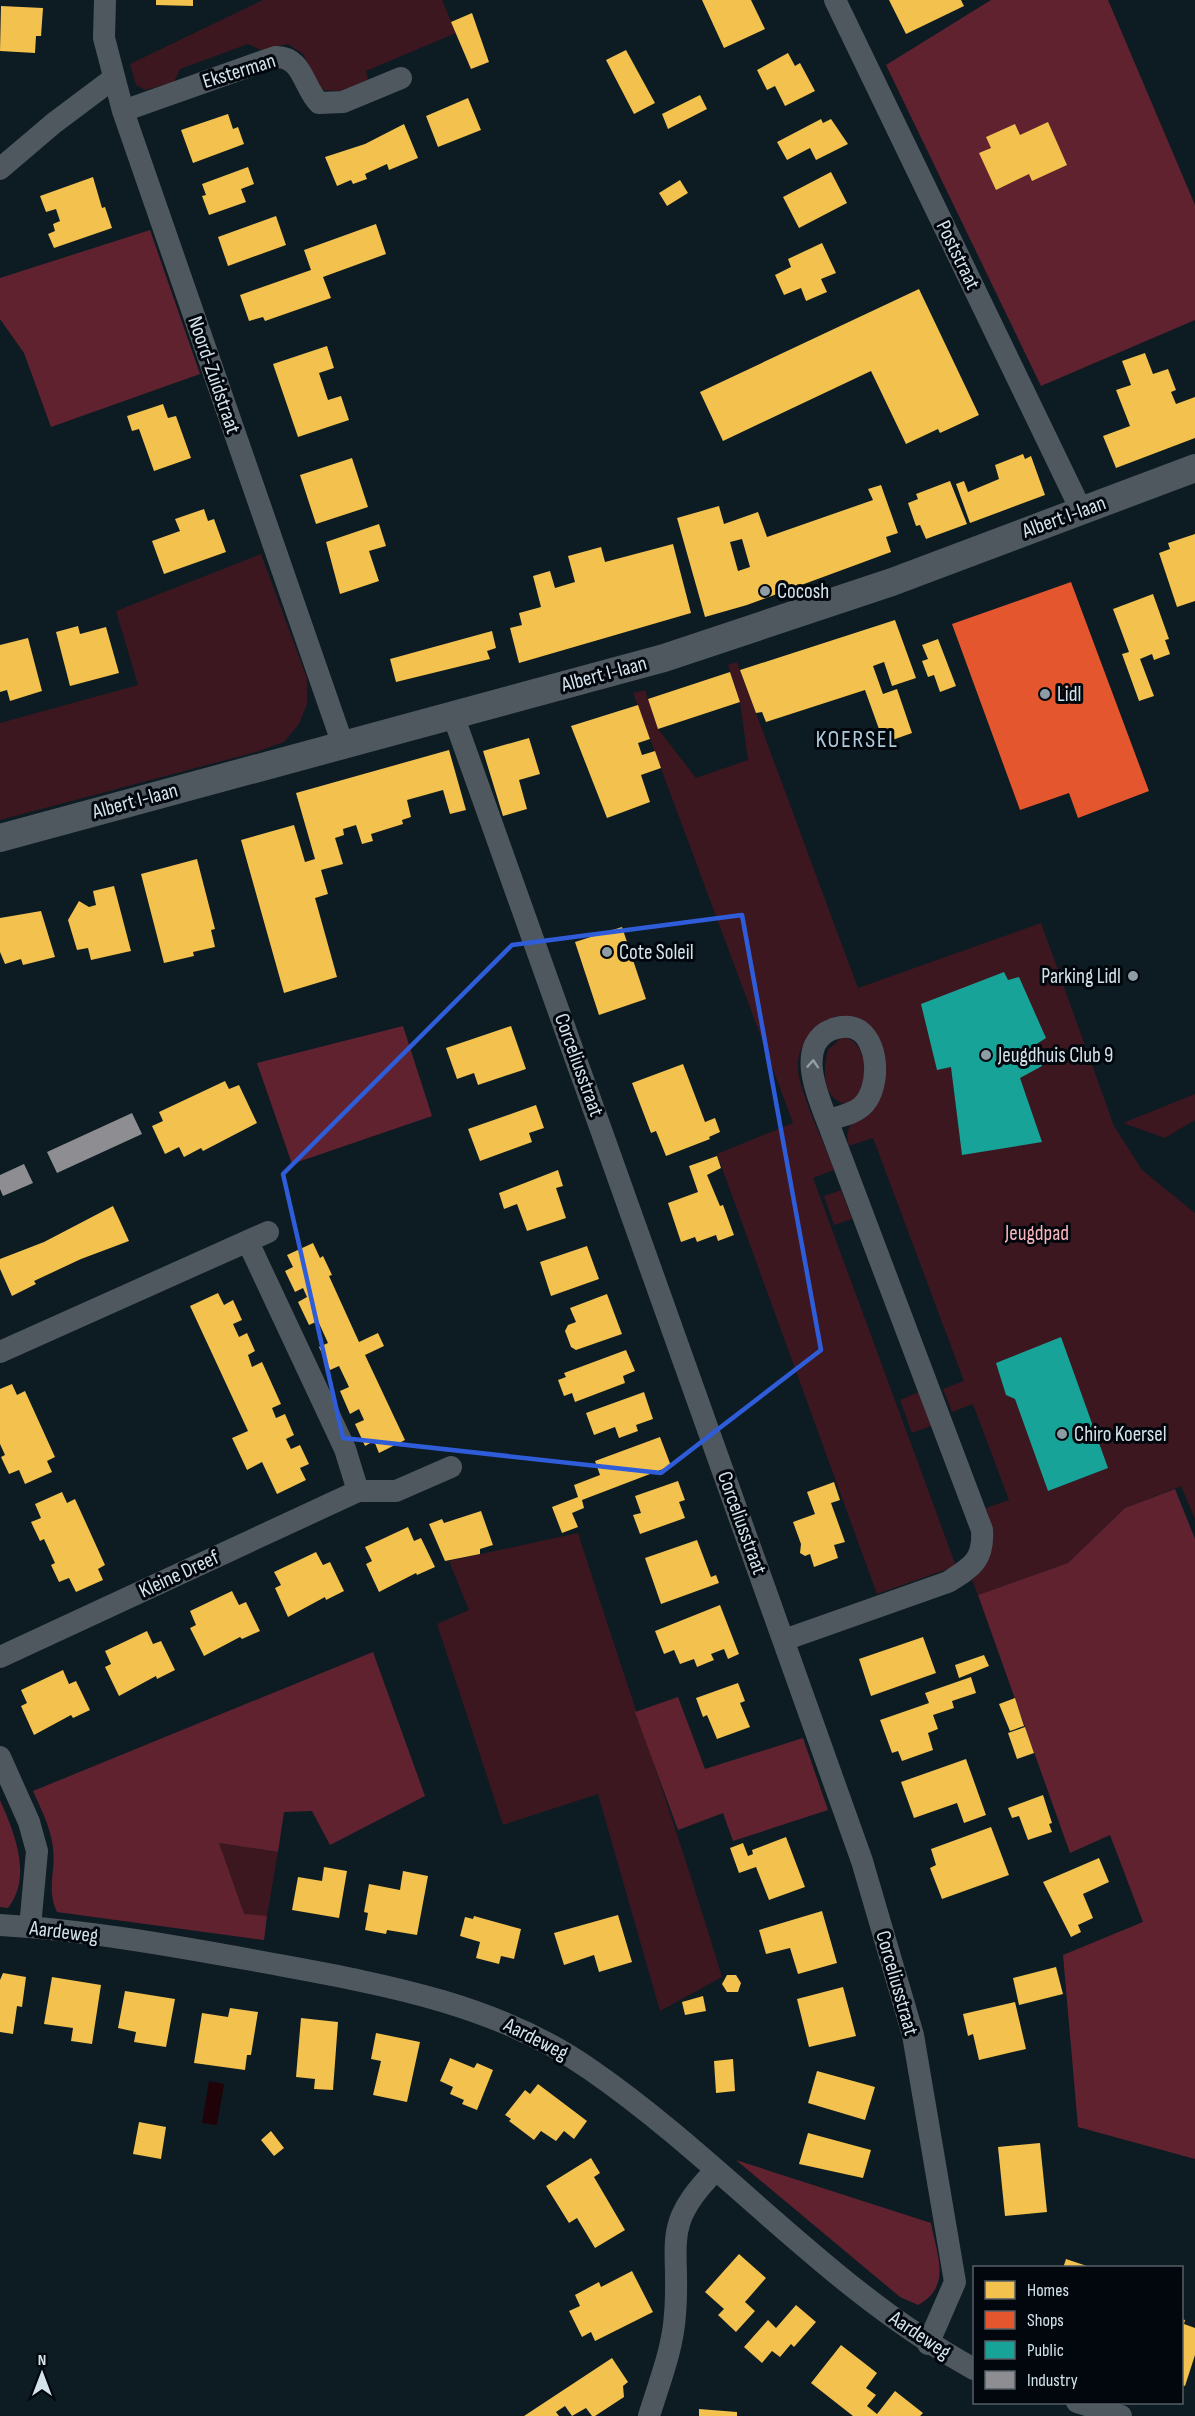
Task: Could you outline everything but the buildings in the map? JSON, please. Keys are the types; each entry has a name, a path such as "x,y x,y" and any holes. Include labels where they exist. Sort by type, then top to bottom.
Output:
{"street":[{"name":"Noord-Zuidstraat","path":"105,0 104,38 123,111 343,746"},
{"name":"Poststraat","path":"835,0 1081,510"},
{"name":"Eksterman","path":"123,111 275,57 284,57 293,61 300,69 313,97 320,103 343,102 400,78"},
{"path":"0,169 54,123 114,78"},
{"name":"Albert I-laan","path":"0,838 343,746 725,639 892,582 1195,468"},
{"name":"Corceliusstraat","path":"453,715 862,1861 913,2035 955,2282 928,2344"},
{"path":"784,1640 948,1582 971,1567 983,1548 982,1530 826,1120"},
{"path":"0,1352 268,1232"},
{"path":"248,1242 345,1449 358,1491"},
{"name":"Kleine Dreef","path":"0,1657 358,1491 396,1491 451,1467"},
{"path":"0,1757 34,1837 37,1867 30,1927"},
{"name":"Aardeweg","path":"0,1925 30,1927 207,1952 364,1981 462,2007 499,2020 566,2052 593,2071 666,2127 715,2171 881,2308 928,2344 973,2368"},
{"path":"649,2416 671,2344 675,2314 675,2234 681,2213 693,2192 715,2171"},
{"path":"1080,2404 1121,2416"}],"highlighted area":[{"path":"742,915 821,1350 661,1473 343,1438 283,1174 512,945"}],"green space":[{"path":"263,0 442,0 456,33 366,71 368,80 341,91 321,90 303,54 288,44 261,50 248,44 180,69 174,82 145,90 136,85 130,64"},
{"path":"261,554 307,678 307,704 299,724 284,742 256,752 0,820 0,723 138,685 116,611"},
{"name":"Jeugdpad","path":"737,662 858,988 1041,923 1114,1126 1142,1170 1195,1213 1195,1519 1181,1486 1125,1508 1068,1563 978,1595 972,1580 986,1555 990,1536 986,1508 1009,1500 973,1404 952,1412 943,1389 964,1381 873,1138 849,1146 847,1136 849,1129 862,1118 870,1028 847,1016 835,1017 817,1028 807,1038 798,1064 804,1093 834,1170 813,1178 956,1566 877,1594 717,1154 793,1123 633,693 645,690 658,729 696,778 748,760 740,702 728,665"},
{"path":"842,1037 852,1040 859,1048 864,1069 860,1091 854,1099 845,1104 837,1100 828,1089 825,1074 828,1050"},
{"path":"1195,1094 1195,1120 1165,1138 1123,1123"},
{"path":"841,1190 852,1219 834,1225 824,1196"},
{"path":"919,1392 931,1426 912,1433 900,1400"},
{"path":"578,1533 722,1977 660,2011 598,1794 503,1825 437,1624 469,1610 449,1561"},
{"path":"218,1843 278,1852 267,1916 244,1915"}],"shaded area":[{"path":"991,0 1108,0 1195,205 1195,320 1041,386 886,65"},
{"path":"150,230 200,374 51,427 24,353 0,319 0,278"},
{"path":"403,1026 432,1116 292,1164 257,1063"},
{"path":"1175,1489 1195,1539 1195,2159 1078,2127 1063,1955 1143,1922 1110,1835 1070,1853 978,1595 1068,1563 1125,1508"},
{"path":"373,1652 425,1796 330,1845 312,1811 284,1812 278,1852 219,1843 244,1914 267,1916 264,1940 57,1912 52,1895 54,1857 52,1841 33,1791"},
{"path":"678,1697 705,1769 803,1738 828,1810 733,1841 723,1813 678,1830 635,1712"},
{"path":"0,1800 19,1854 19,1882 8,1908 0,1907"},
{"path":"209,2081 224,2084 217,2125 202,2123"},
{"path":"736,2160 931,2223 938,2258 939,2280 929,2298 918,2305 900,2297"}],"place":[{"name":"Cocosh","path":"765,591"},
{"name":"Lidl","path":"1045,694"},
{"name":"Cote Soleil","path":"607,952"},
{"name":"Parking Lidl","path":"1133,976"},
{"name":"Jeugdhuis Club 9","path":"986,1055"},
{"name":"Chiro Koersel","path":"1062,1434"}],"district":[{"name":"KOERSEL","path":"857,739"}]}
